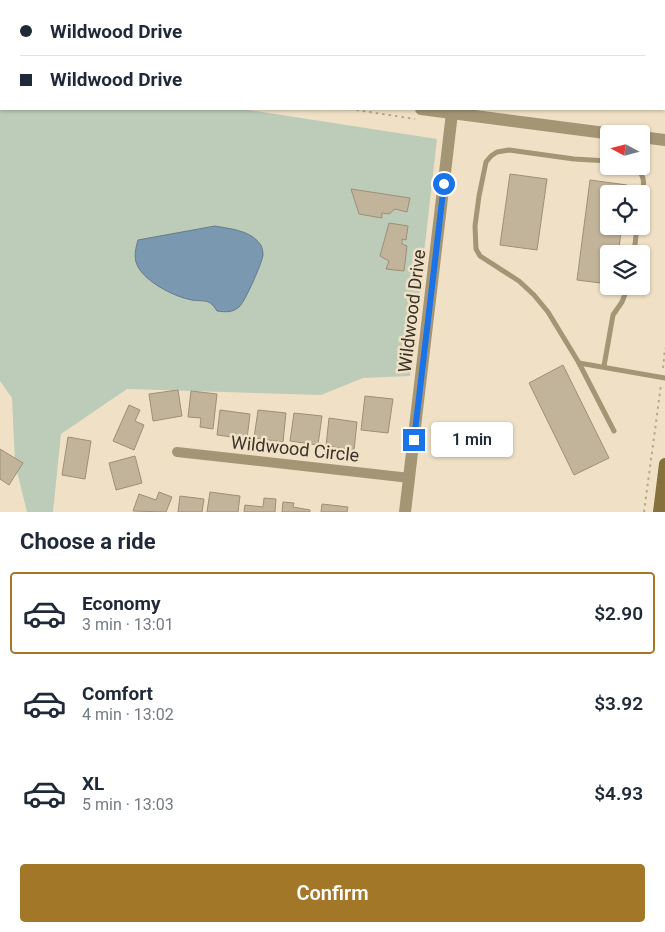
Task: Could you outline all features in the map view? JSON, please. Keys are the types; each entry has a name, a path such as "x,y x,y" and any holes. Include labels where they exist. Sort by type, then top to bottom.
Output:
{"main road":[{"path":"659,512 665,464"}],"street":[{"path":"429,110 600,132"},
{"name":"Wildwood Drive","path":"405,512 452,113"},
{"path":"650,138 665,140"},
{"name":"Wildwood Circle","path":"177,452 410,478"}],"lane":[{"path":"600,160 574,159 509,150 497,152 486,162 479,196 476,249 480,256 519,281 548,312 614,430"},
{"path":"604,366 613,315 625,295"},
{"path":"578,363 604,366 663,378"}],"path":[{"path":"644,512 663,378 665,348"}],"green space":[{"path":"0,110 248,110 437,139 410,376 363,378 321,395 127,389 61,434 53,512 27,512 15,463 12,398 0,381"}],"water":[{"path":"215,226 245,233 256,239 261,245 263,255 257,274 242,304 236,309 229,312 217,311 209,302 192,300 176,295 159,287 139,269 135,257 138,240"}],"building":[{"path":"510,174 547,179 537,250 500,245"},
{"path":"590,180 627,185 600,185 600,235 621,235 619,245 600,245 600,283 577,280"},
{"path":"351,189 410,198 407,212 395,209 389,214 382,213 382,218 359,214"},
{"path":"389,223 408,226 406,240 402,239 402,244 407,246 404,271 386,269 389,261 380,256"},
{"path":"563,365 609,458 574,475 529,383"},
{"path":"178,390 182,416 153,421 149,394"},
{"path":"191,391 217,394 213,429 200,427 201,418 188,417"},
{"path":"365,396 393,399 388,433 361,430"},
{"path":"129,405 140,410 135,421 144,425 134,450 113,441"},
{"path":"220,410 250,414 247,439 217,435"},
{"path":"258,410 286,413 283,442 254,438"},
{"path":"294,413 322,416 318,445 290,441"},
{"path":"329,418 357,422 354,450 326,446"},
{"path":"68,437 91,441 85,479 62,475"},
{"path":"0,449 23,463 9,485 0,479"},
{"path":"135,456 142,483 116,490 109,463"},
{"path":"159,492 172,497 166,512 133,511 139,494 156,500"},
{"path":"210,492 240,496 238,512 207,512"},
{"path":"180,496 204,499 202,512 178,512"},
{"path":"264,498 276,499 275,512 244,512 245,505 263,507"},
{"path":"283,502 294,503 293,507 310,510 310,512 282,512"},
{"path":"322,504 348,507 347,512 321,512"}],"route":[{"path":"414,440 444,184"}]}
